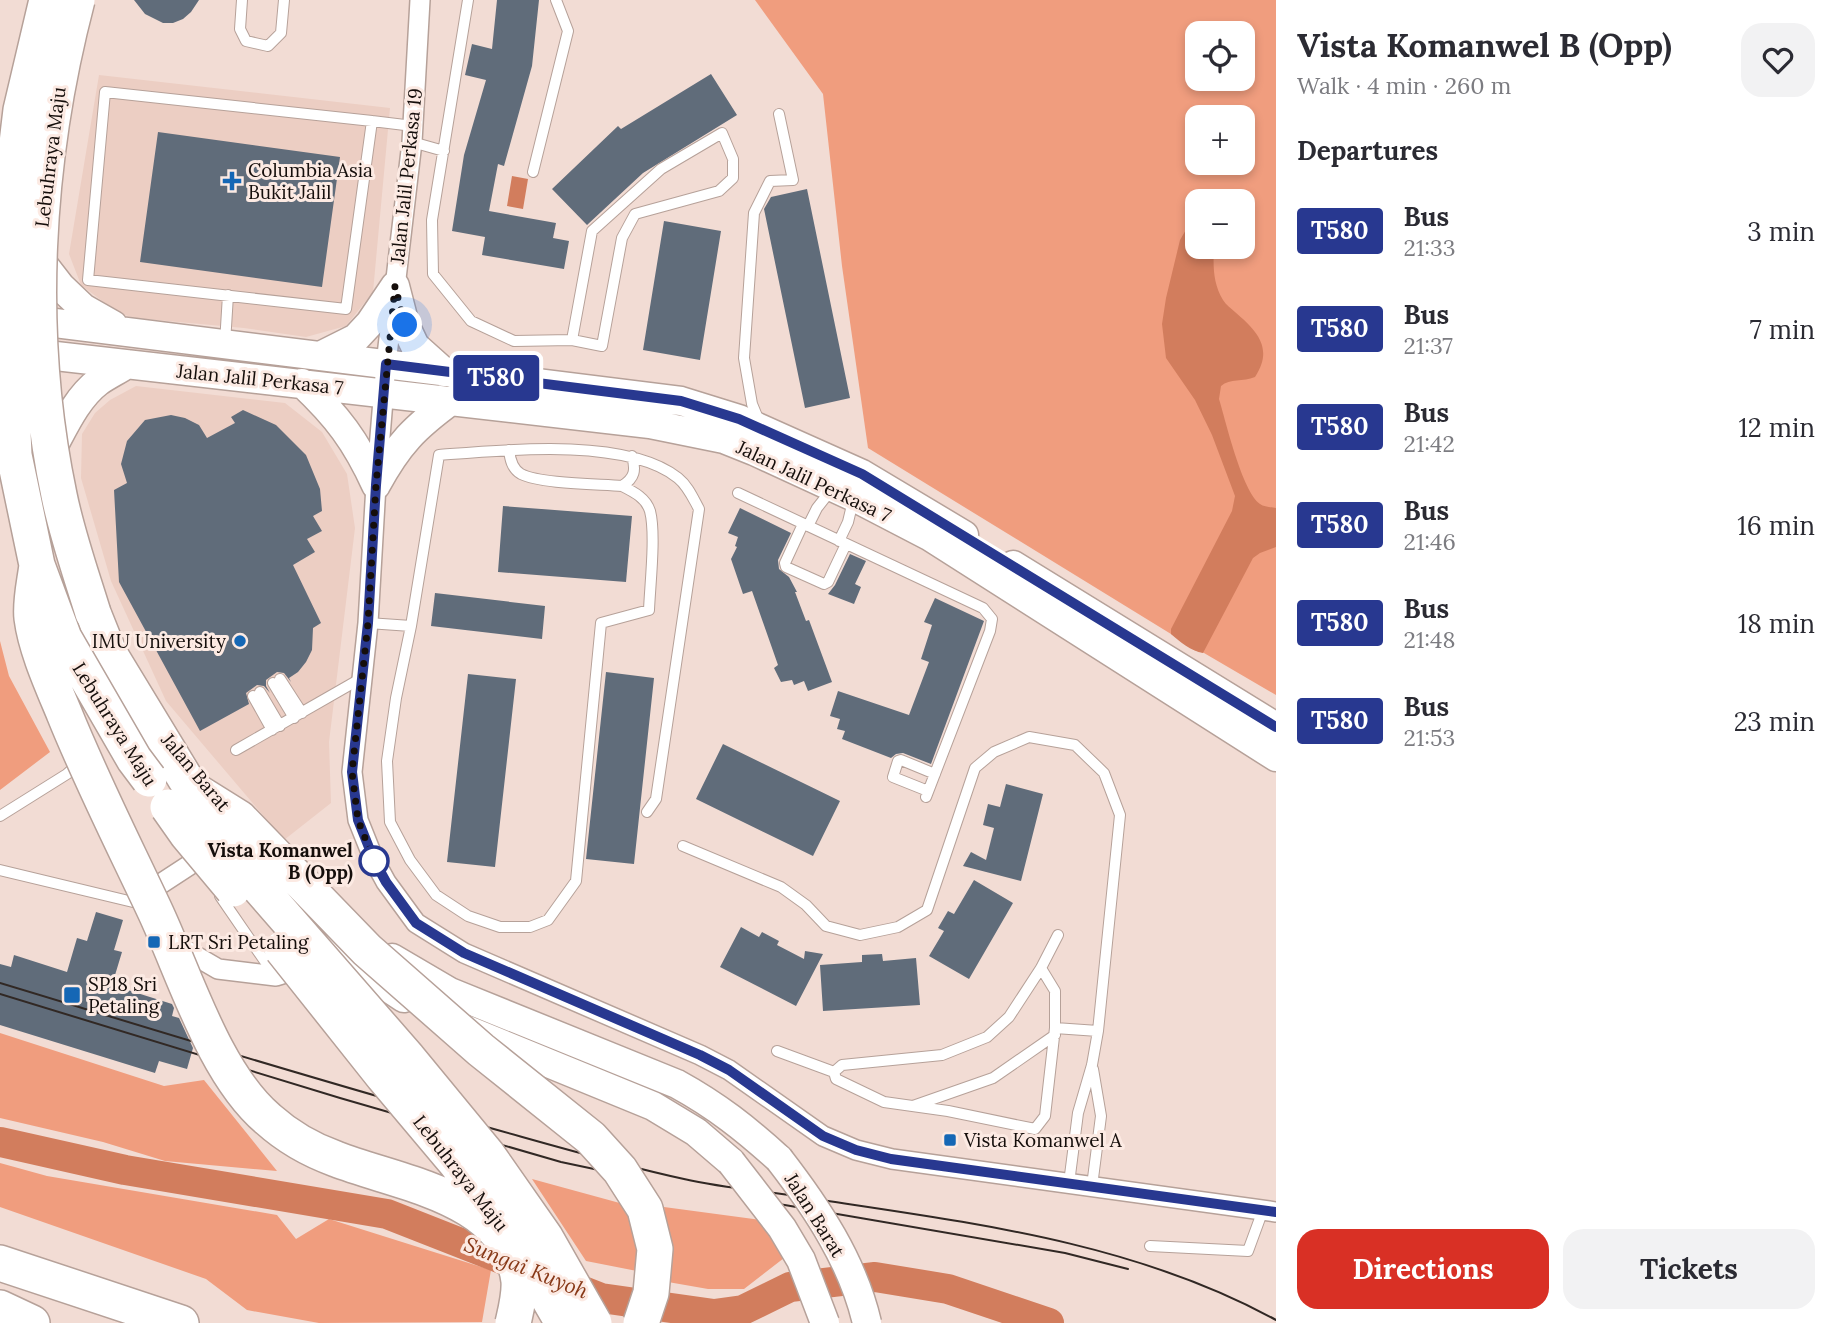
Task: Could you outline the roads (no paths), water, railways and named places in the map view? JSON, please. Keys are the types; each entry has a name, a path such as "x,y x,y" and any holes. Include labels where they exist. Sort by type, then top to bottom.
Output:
{"highway":[{"name":"Lebuhraya Maju","path":"78,0 55,101 41,214 38,306 44,406 59,498 93,613 109,653 238,863 408,1058 487,1154 545,1237 594,1323"},
{"name":"Lebuhraya Maju","path":"39,3 21,110 9,210 7,268 10,403 14,455 37,565 64,638 134,759 187,834 457,1164 520,1250 563,1323"},
{"path":"37,565 31,617 47,673 80,752 220,1055 243,1093 267,1119 298,1142 335,1159 446,1196 481,1217 502,1238 514,1261 519,1283 513,1323"},
{"path":"191,788 239,818 367,950 481,1049 591,1138 620,1170 645,1209 655,1249 651,1293 641,1323"},
{"path":"0,1263 181,1323"},
{"path":"0,1308 32,1323"}],"main road":[{"name":"Jalan Barat","path":"78,0 61,82 45,197 40,260 38,354 47,459 63,524 97,619 158,728 233,836 309,934 395,993 455,1025 653,1106 696,1132 731,1162 782,1228 801,1260 825,1323"},
{"path":"0,202 6,153 39,3"},
{"path":"40,260 61,287 83,308 124,331"},
{"path":"320,356 356,338 370,323 395,286"},
{"path":"395,286 405,325 415,346 444,372"},
{"path":"38,321 20,324 3,333 18,345 38,354"},
{"name":"Jalan Jalil Perkasa 7","path":"38,321 681,401 739,419 764,430 1276,727"},
{"name":"Jalan Jalil Perkasa 7","path":"38,354 650,424 724,439 848,481 929,536 1276,757"},
{"name":"Jalan Barat","path":"0,360 10,430 30,505 116,730 174,790 358,936 450,992 677,1084 741,1124 779,1159 806,1194 835,1241 864,1309 867,1323"},
{"path":"47,459 70,416 84,397 98,382 127,364"},
{"path":"302,383 332,411 361,452 376,485"},
{"path":"376,485 389,460 406,437 421,422 452,400"}],"street":[{"name":"Jalan Jalil Perkasa 19","path":"420,0 412,134 386,364 368,623 352,772 358,820 380,871 416,923 464,953 729,1070 823,1136 856,1150 891,1159 1269,1211"},
{"path":"233,836 199,865 133,902 159,935 218,969 276,976 340,957 358,936"}],"lane":[{"path":"242,0 240,29 246,41 268,46 281,33 284,0"},
{"path":"468,0 432,220 433,274 471,321 513,341 572,340 602,346 622,238 635,214 719,191 733,178 733,159 723,133 661,169 592,231 572,340"},
{"path":"533,172 568,31 556,0"},
{"path":"372,121 346,309 88,280 105,92 372,121 412,134 444,151"},
{"path":"764,430 752,404 744,358 754,213 770,181 793,180 779,114"},
{"path":"225,344 228,295"},
{"path":"509,450 511,463 520,473 539,479 622,486 639,494 650,510 652,547 649,610 601,623 576,881 548,920 530,927 500,927 468,916 436,895 410,860 390,822 387,761 439,455 509,450 573,450 632,456 679,478 690,491 699,509 656,799 647,813"},
{"path":"622,486 634,474 632,456"},
{"path":"848,481 848,522 828,582 824,584 786,566 785,563 817,508 848,481"},
{"path":"737,494 983,608 992,620 990,631 935,774 927,794 893,777 892,774 901,761 935,774"},
{"path":"368,623 411,626"},
{"path":"236,750 363,678"},
{"path":"277,681 298,715"},
{"path":"256,694 276,728"},
{"path":"683,846 781,887 806,905 826,926 860,935 898,927 928,911 975,768 994,752 1029,737 1075,746 1104,773 1120,815 1098,1031 1092,1065 1078,1113 1069,1183"},
{"path":"0,816 67,774 96,747"},
{"path":"0,870 133,902"},
{"path":"215,888 276,976"},
{"path":"834,1072 842,1065 942,1055 988,1037 1009,1017 1041,968 1058,935"},
{"path":"834,1072 836,1079 884,1102 1035,1129 1045,1116 1055,1031 1055,992 1041,968"},
{"path":"913,1106 992,1078 1055,1031 1098,1031"},
{"path":"777,1051 834,1072"},
{"path":"1092,1065 1101,1116 1092,1186"},
{"path":"1150,1246 1248,1251 1269,1211"}],"waterway":[{"name":"Sungai Kuyoh","path":"0,1142 125,1170 387,1214 601,1298 714,1314 743,1310 790,1287 875,1277 948,1289 1049,1323"}],"tram line":[{"path":"0,983 348,1088 656,1173 713,1185 985,1226 1105,1253 1220,1293 1276,1320"},
{"path":"0,994 561,1162 646,1180"},
{"path":"773,1203 1065,1253 1128,1269"}],"place":[{"name":"Columbia Asia Bukit Jalil","path":"232,181"},
{"name":"IMU University","path":"240,641"},
{"name":"Vista Komanwel B (Opp)","path":"374,861"},
{"name":"LRT Sri Petaling","path":"154,942"},
{"name":"SP18 Sri Petaling","path":"72,995"},
{"name":"Vista Komanwel A","path":"950,1140"}]}
